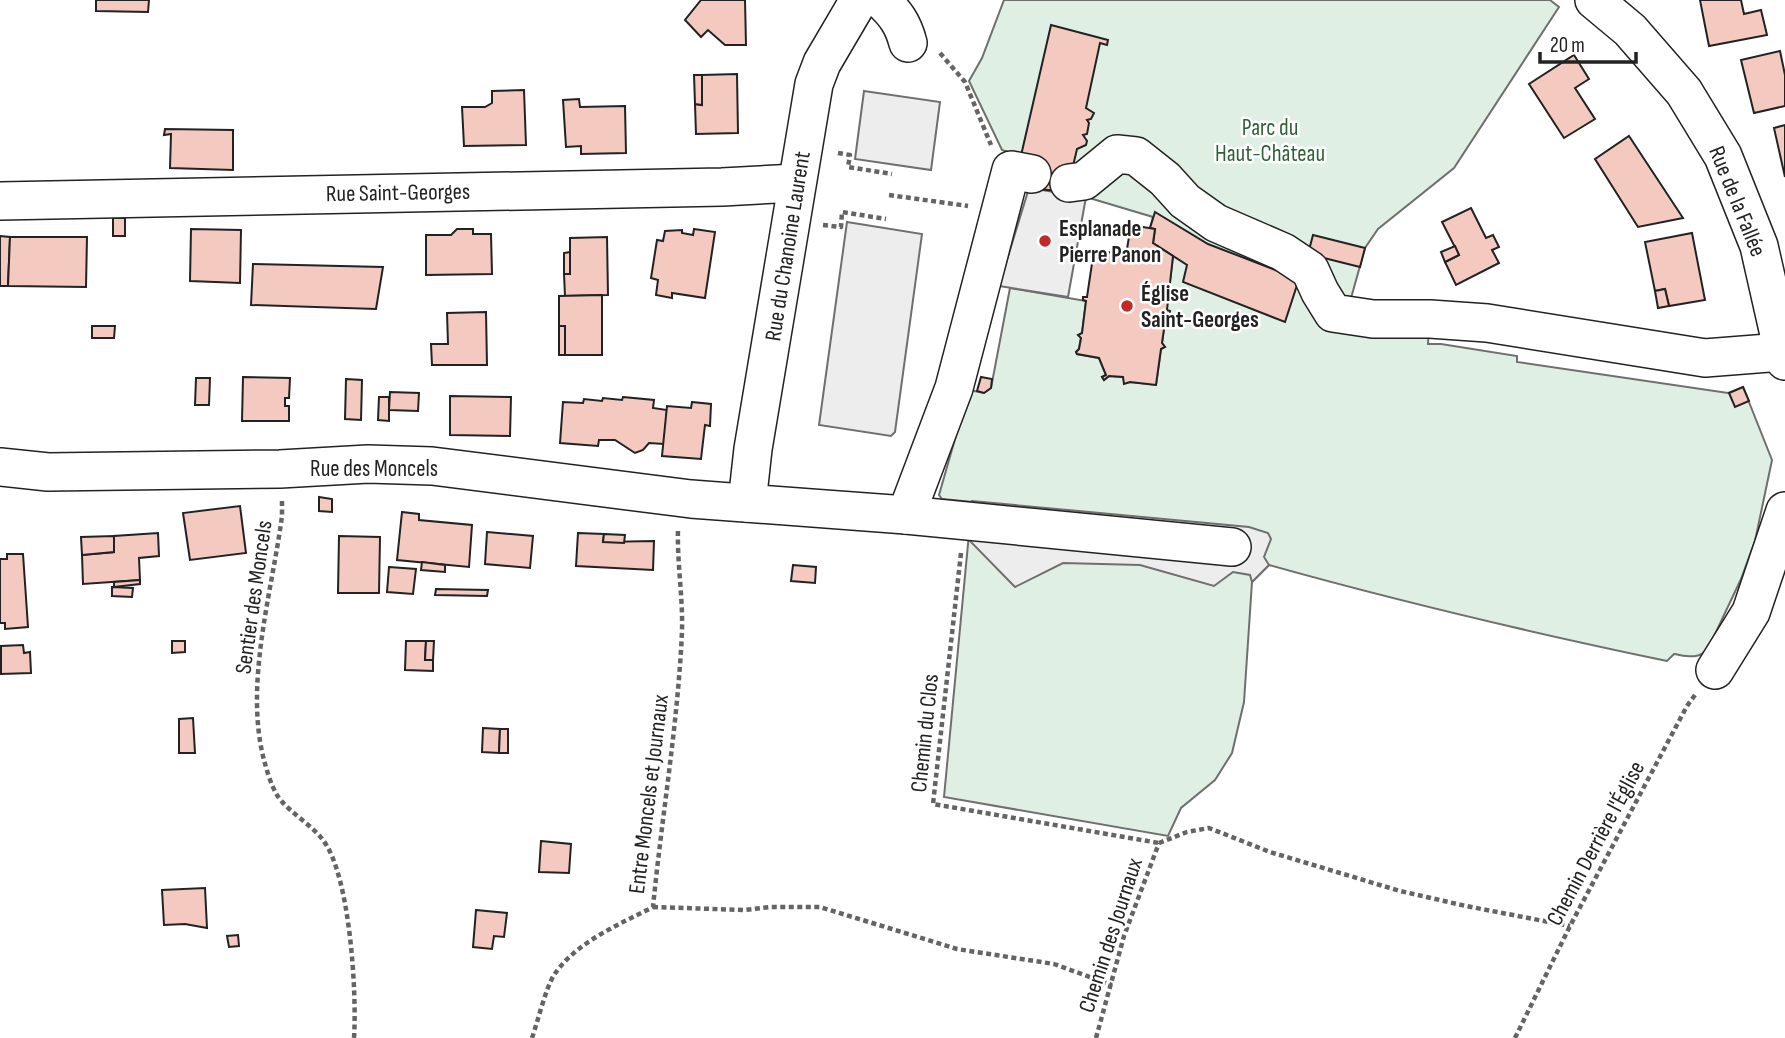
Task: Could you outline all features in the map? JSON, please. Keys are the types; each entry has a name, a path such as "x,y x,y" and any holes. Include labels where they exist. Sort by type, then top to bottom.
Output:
{"street":[{"name":"Rue du Chanoine Laurent","path":"747,503 753,449 814,84 827,53 859,0"},
{"path":"881,0 904,24 908,43"},
{"name":"Rue de la Fallée","path":"1594,0 1630,30 1684,92 1723,156 1759,246 1784,356"},
{"path":"1069,183 1084,181 1117,154 1136,156 1165,179 1185,201 1216,223 1283,252 1310,270 1333,313 1373,319 1487,323 1705,358 1784,356"},
{"path":"906,515 954,388 1021,172"},
{"name":"Rue Saint-Georges","path":"0,201 722,187 796,183"},
{"name":"Rue des Moncels","path":"0,467 48,472 280,469 368,464 432,466 678,497 906,515 1232,547"},
{"path":"1715,670 1751,612 1785,511"}],"path":[{"path":"908,43 936,48 965,82 996,157 1021,172"},
{"path":"830,152 850,155 848,167 892,174"},
{"path":"889,195 972,207"},
{"path":"819,224 841,227 842,212 886,219"},
{"name":"Sentier des Moncels","path":"280,469 282,516 265,615 258,702 260,734 264,757 277,796 322,839 332,860 347,919 355,974 354,1038"},
{"name":"Entre Moncels et Journaux","path":"532,1038 553,976 569,957 606,932 653,906 682,627 677,562 678,497"},
{"name":"Chemin du Clos","path":"965,522 933,804 1159,843"},
{"name":"Chemin Derrière l'Église","path":"1515,1038 1570,926 1687,706 1715,670"},
{"path":"1159,843 1188,832 1209,828 1270,852 1400,891 1570,926"},
{"name":"Chemin des Journaux","path":"1097,1038 1124,936 1159,843"},
{"path":"653,906 744,910 820,907 957,949 1054,964 1111,985"}],"green space":[{"name":"Parc du Haut-Château","path":"1004,0 1550,0 1559,7 1454,168 1378,229 1365,248 1348,309 1430,308 1428,344 1517,356 1517,362 1728,393 1743,387 1772,460 1755,541 1741,579 1708,649 1696,656 1674,654 1667,661 1467,616 1269,565 1252,582 1244,702 1232,753 1215,780 1181,808 1168,836 944,797 972,502 942,499 939,495 969,390 984,393 991,388 1010,288 1086,301 1077,354 1099,358 1106,375 1102,377 1104,380 1109,376 1123,377 1125,383 1156,385 1161,349 1165,347 1162,343 1173,257 1153,243 1154,229 1150,228 1153,217 1086,197 1029,188 1020,156 1002,150 969,81 982,58"}],"shaded area":[{"path":"864,91 940,102 931,170 855,159"},
{"name":"Esplanade Pierre Panon","path":"1029,188 1086,197 1068,297 999,286"},
{"path":"847,222 922,234 895,432 891,436 819,425"},
{"path":"972,501 1249,527 1268,533 1271,539 1264,557 1269,565 1252,582 1250,575 1233,572 1214,586 1140,565 1063,563 1015,587 968,539"}],"building":[{"path":"96,0 149,0 148,12 96,11"},
{"path":"701,0 745,0 746,45 725,45 708,30 701,37 685,20"},
{"path":"1700,0 1741,0 1744,14 1761,10 1767,35 1709,46"},
{"path":"1051,25 1108,40 1107,45 1100,43 1086,108 1094,113 1091,119 1087,120 1087,134 1083,135 1087,141 1086,145 1077,149 1067,192 1029,188 1020,160"},
{"path":"1780,51 1785,75 1785,106 1754,113 1741,60"},
{"path":"1574,55 1589,79 1575,88 1595,119 1564,138 1529,84"},
{"path":"737,74 738,133 696,134 695,104 702,105 702,75"},
{"path":"694,75 702,75 702,105 695,104"},
{"path":"524,90 526,145 464,146 462,107 485,107 492,103 492,91"},
{"path":"579,99 580,107 625,106 626,153 581,154 581,146 566,147 563,100"},
{"path":"1785,125 1785,177 1774,128"},
{"path":"165,129 233,130 233,170 170,168 171,134 164,135"},
{"path":"1629,136 1683,218 1638,227 1595,159"},
{"path":"1471,208 1486,238 1493,235 1499,247 1492,250 1499,263 1456,285 1445,262 1459,255 1442,222"},
{"path":"1155,212 1208,244 1299,279 1285,322 1183,282 1187,265 1153,243 1155,229 1150,228"},
{"path":"113,218 125,218 125,236 113,236"},
{"name":"Église Saint-Georges","path":"1131,225 1155,229 1153,243 1173,256 1167,310 1170,315 1166,315 1162,343 1165,347 1161,349 1156,385 1130,382 1124,384 1123,377 1109,376 1104,380 1102,377 1106,375 1099,358 1076,352 1081,338 1078,335 1082,333 1086,301 1083,297 1087,297 1094,250 1126,255"},
{"path":"191,229 241,230 240,283 190,281"},
{"path":"457,229 473,229 473,234 491,234 492,274 426,275 426,235 451,235"},
{"path":"694,229 715,232 705,298 672,293 672,298 656,295 658,280 651,278 657,240 663,241 665,231 682,230 682,233 693,235"},
{"path":"1692,233 1705,300 1669,306 1665,289 1655,291 1645,242"},
{"path":"1313,235 1365,248 1360,267 1308,254"},
{"path":"0,236 10,237 8,286 0,286"},
{"path":"10,237 87,237 86,287 8,286"},
{"path":"607,237 608,295 565,296 564,274 570,274 570,238"},
{"path":"1455,246 1459,255 1445,262 1441,252"},
{"path":"570,252 570,274 564,274 564,253"},
{"path":"253,264 383,267 376,309 251,305"},
{"path":"1665,289 1669,306 1658,308 1655,291"},
{"path":"602,295 602,355 565,355 565,326 559,326 559,296"},
{"path":"486,312 487,365 432,365 431,344 448,344 447,313"},
{"path":"92,326 115,326 114,338 92,338"},
{"path":"559,326 565,326 565,355 559,355"},
{"path":"243,377 290,378 289,398 285,398 285,406 289,406 289,421 242,421"},
{"path":"981,377 992,379 991,388 984,393 977,391"},
{"path":"196,378 210,378 209,405 195,405"},
{"path":"346,379 362,380 361,420 345,419"},
{"path":"1743,387 1749,401 1735,407 1729,393"},
{"path":"390,392 419,393 418,411 389,410"},
{"path":"450,396 511,397 510,436 450,435"},
{"path":"379,397 389,397 389,421 378,420"},
{"path":"623,397 654,400 653,408 667,410 664,444 649,443 643,450 635,453 615,440 599,440 598,446 560,443 563,402 583,403 584,399 602,401 603,398 622,400"},
{"path":"692,402 711,404 710,426 705,425 701,459 662,456 667,406 691,408"},
{"path":"319,497 332,499 332,512 319,511"},
{"path":"240,506 246,553 190,560 183,513"},
{"path":"402,512 419,514 419,520 472,525 469,567 397,560"},
{"path":"487,532 533,536 530,568 485,564"},
{"path":"158,533 159,556 139,558 140,580 83,584 82,555 114,552 114,536"},
{"path":"578,533 604,534 603,542 654,541 653,570 576,566"},
{"path":"604,534 625,535 624,543 603,542"},
{"path":"114,536 114,552 82,555 81,537"},
{"path":"339,536 380,537 379,593 338,593"},
{"path":"7,554 23,554 28,627 5,629 5,623 0,623 0,559 7,559"},
{"path":"422,562 445,565 445,572 421,570"},
{"path":"793,565 816,567 815,583 791,581"},
{"path":"389,567 416,569 413,594 387,592"},
{"path":"140,580 140,584 114,587 114,582"},
{"path":"112,587 133,588 132,597 112,596"},
{"path":"436,589 488,590 487,596 435,595"},
{"path":"172,641 185,641 185,652 172,653"},
{"path":"406,641 426,641 425,660 433,660 433,671 405,670"},
{"path":"426,641 434,641 433,660 425,660"},
{"path":"23,645 24,653 30,652 31,673 1,674 1,646"},
{"path":"193,718 195,753 179,753 179,719"},
{"path":"483,728 500,729 499,753 482,752"},
{"path":"500,729 508,729 508,753 499,753"},
{"path":"541,841 571,844 569,873 539,872"},
{"path":"205,888 207,928 185,924 164,925 162,890"},
{"path":"476,910 507,913 504,937 494,936 492,949 473,947"},
{"path":"238,935 239,946 229,947 227,936"}],"place":[{"name":"Esplanade Pierre Panon","path":"1045,241"},
{"name":"Église Saint-Georges","path":"1127,306"}]}
